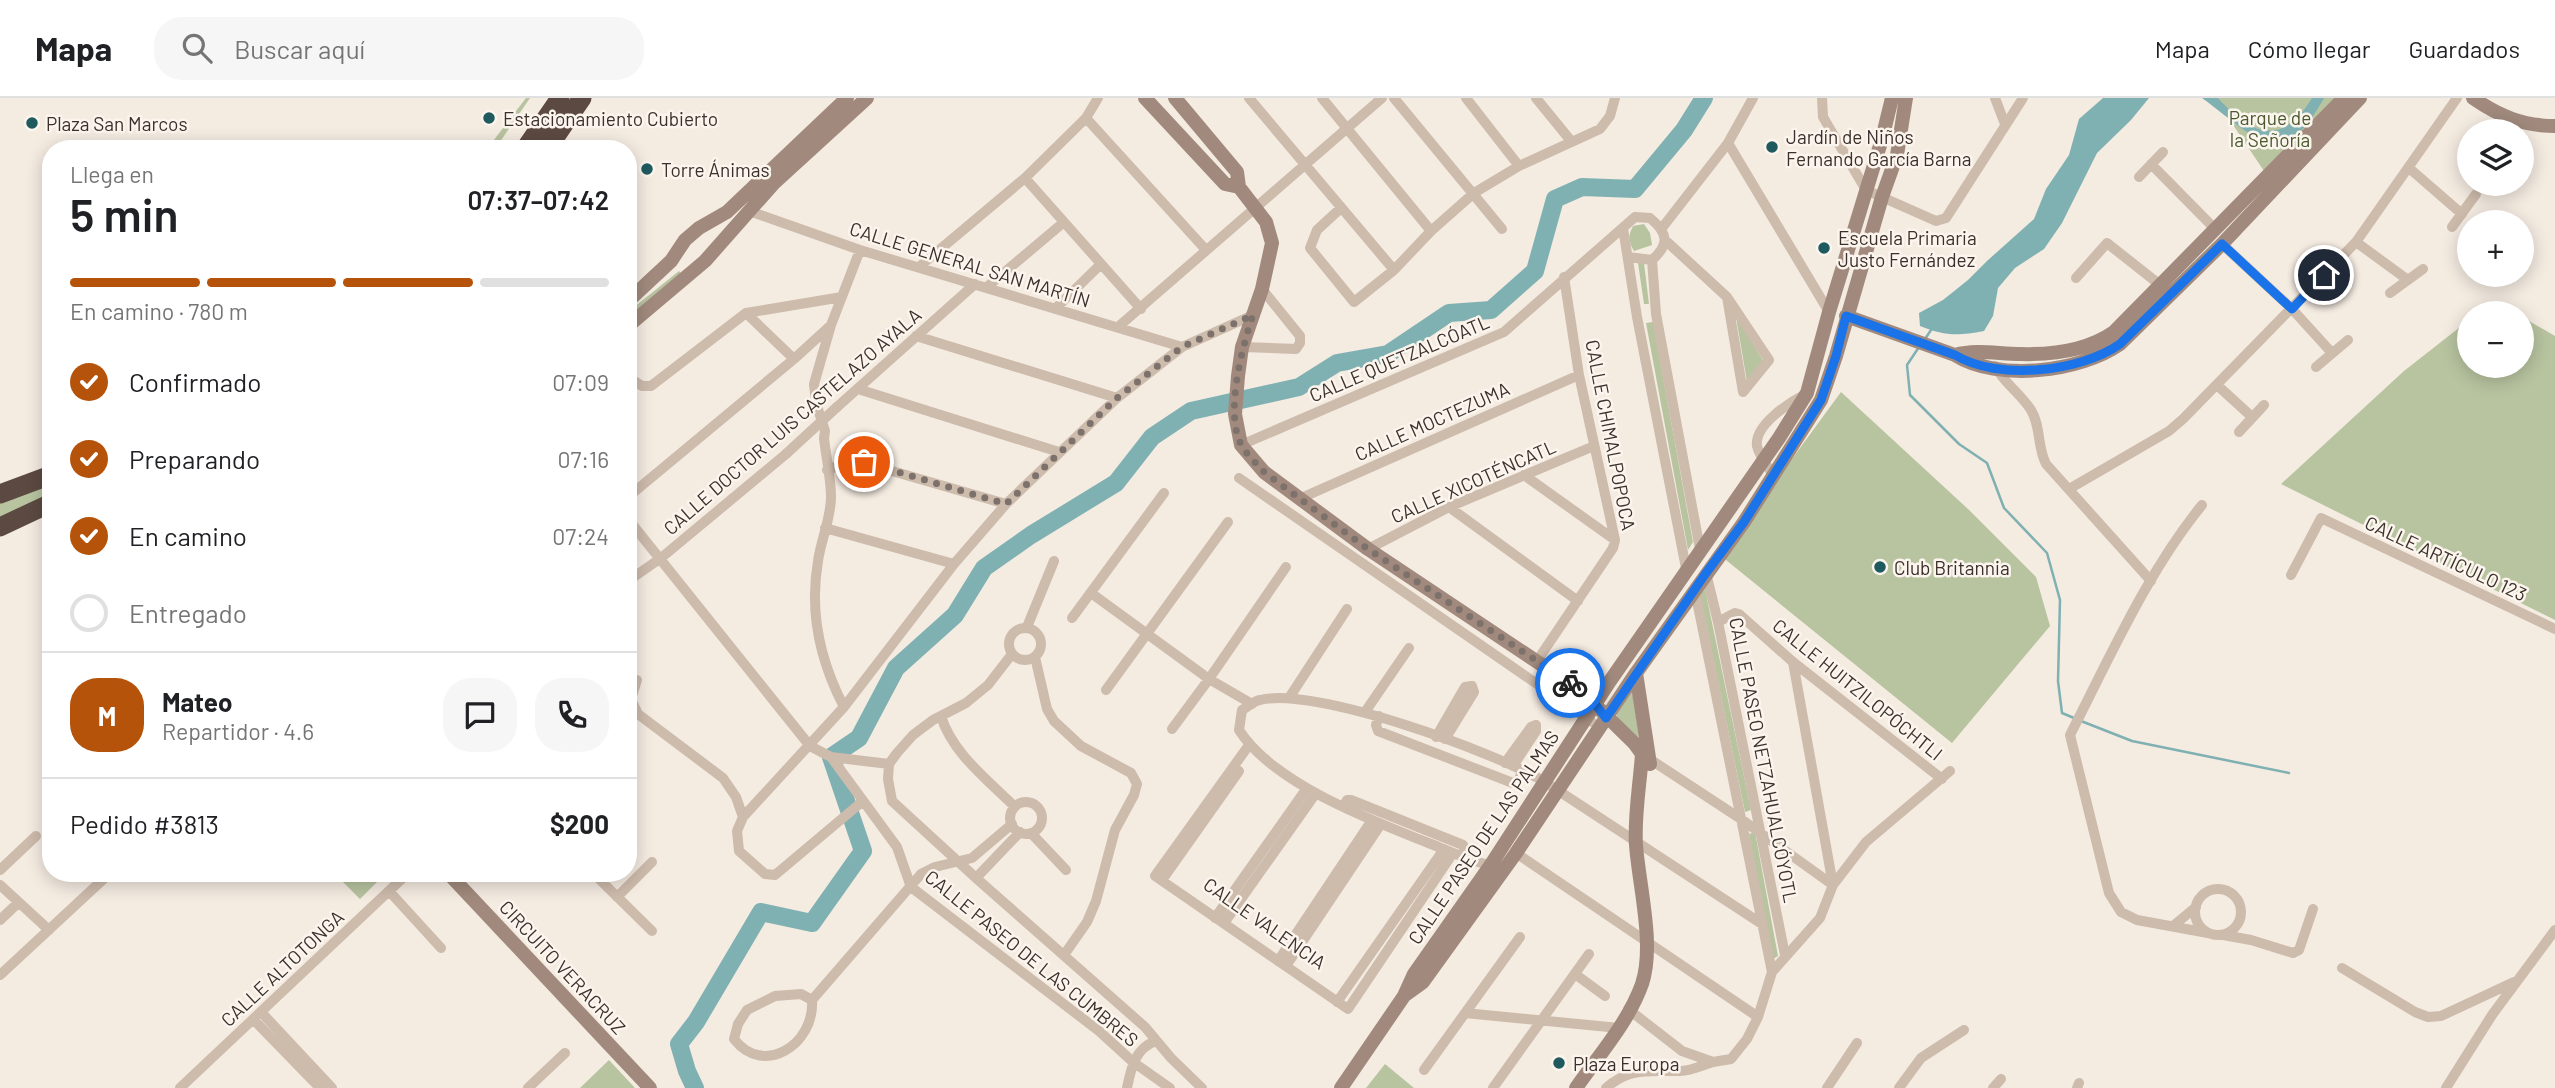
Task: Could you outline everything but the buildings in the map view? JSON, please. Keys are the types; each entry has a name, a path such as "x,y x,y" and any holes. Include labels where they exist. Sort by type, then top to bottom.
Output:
{"highway":[{"path":"520,140 549,98"},
{"path":"531,140 560,98"},
{"path":"553,140 582,98"},
{"path":"0,494 42,477"},
{"path":"0,527 42,507"}],"street":[{"path":"637,293 671,261 685,240 727,212 847,98"},
{"path":"637,318 719,248 728,234 782,175 867,98"},
{"path":"919,267 1025,178 1086,118 1098,98"},
{"path":"1145,98 1225,184 1239,187"},
{"path":"1175,98 1237,172 1239,187 1266,222 1272,243 1262,289 1242,347 1234,414 1241,445 1264,472 1368,549 1581,691 1595,704 1603,723"},
{"path":"1249,98 1308,164 1394,270"},
{"path":"1322,98 1431,231"},
{"path":"1118,327 1382,98"},
{"path":"1394,98 1502,229"},
{"path":"1466,98 1519,166"},
{"path":"1536,98 1571,141"},
{"path":"1341,208 1317,230 1310,248 1354,302 1394,270 1431,231 1474,193 1519,166 1600,129 1609,117 1615,98"},
{"path":"1662,228 1728,143 1753,98"},
{"path":"1822,98 1823,117 1866,190 1936,221 1946,218 2023,98"},
{"name":"CALLE PASEO DE LAS PALMAS","path":"1341,1088 1404,996 1423,982 1497,867 1586,717 1807,393 1892,98"},
{"name":"CALLE PASEO DE LAS PALMAS","path":"1497,867 1516,853 1636,673 1744,522 1821,400 1897,155 1906,98"},
{"path":"1995,98 2005,124"},
{"path":"1955,355 1970,351 2052,352 2100,342 2222,244 2241,213 2344,98"},
{"path":"1728,143 1832,320 1837,322 1846,316 1955,355 1970,364 1996,369 2054,368 2087,361 2120,344 2215,229 2241,213 2360,98"},
{"path":"2069,489 2169,431 2217,385 2356,242 2457,98"},
{"path":"2473,98 2495,113 2516,121 2537,126 2555,125"},
{"path":"1086,118 1206,250"},
{"path":"2139,177 2163,152"},
{"path":"2151,164 2215,229"},
{"path":"2409,168 2457,210"},
{"path":"1025,178 1141,309"},
{"name":"CALLE GENERAL SAN MARTÍN","path":"749,211 860,250 1182,347"},
{"path":"727,212 732,223 728,234"},
{"path":"1628,257 1652,260 1661,252 1665,240 1662,228 1650,218 1635,218 1623,228 1637,317 1686,568"},
{"path":"2452,227 2457,220"},
{"path":"987,287 1064,222"},
{"name":"CALLE QUETZALCÓATL","path":"1241,445 1504,332 1623,228"},
{"path":"1665,240 1727,298 1769,360 1743,392 1727,298"},
{"path":"2356,242 2408,280"},
{"path":"2076,278 2106,243 2165,289"},
{"path":"2222,244 2292,309 2332,353"},
{"path":"844,707 821,656 814,600 818,562 831,498 825,430 816,403 814,384 831,325 860,250"},
{"path":"1652,260 1656,314 1700,549"},
{"path":"671,261 691,273"},
{"path":"1056,308 1101,264"},
{"path":"2390,293 2423,269"},
{"name":"CALLE CHIMALPOPOCA","path":"1537,661 1613,548 1615,540 1579,375 1564,277"},
{"name":"CALLE DOCTOR LUIS CASTELAZO AYALA","path":"637,575 661,558 786,454 975,284"},
{"path":"1242,347 1296,349 1300,344 1300,336 1262,289"},
{"path":"637,383 651,386 746,313 842,297"},
{"path":"746,313 794,359"},
{"path":"1637,317 1656,314"},
{"path":"863,801 775,875 765,874 738,850 737,831 743,817 844,707 954,564 1006,504 1117,398 1182,347 1253,315"},
{"path":"637,490 831,325"},
{"path":"916,337 1117,398"},
{"path":"2316,367 2348,340"},
{"path":"1991,353 1996,369 2032,410 2046,464 2151,581"},
{"name":"CALLE MOCTEZUMA","path":"1299,499 1579,375"},
{"path":"2217,385 2252,418"},
{"path":"858,389 1059,452"},
{"path":"1807,393 1821,400"},
{"path":"2239,432 2264,405"},
{"name":"CALLE XICOTÉNCATL","path":"1368,549 1449,508 1594,446"},
{"path":"827,470 854,460 1006,504"},
{"path":"1763,460 1774,476"},
{"path":"1257,490 1264,472"},
{"path":"1524,475 1615,540"},
{"path":"1239,478 1586,717 1603,723 1634,743 1646,757 1741,819 1833,885"},
{"path":"1072,618 1164,493"},
{"path":"2202,505 2183,529 2151,581 2070,735 2109,893 2121,912 2137,920 2251,940 2293,953 2299,950 2313,909"},
{"path":"1449,508 1578,601"},
{"name":"CALLE ARTÍCULO 123","path":"2291,575 2321,518 2555,629"},
{"path":"1106,690 1228,522"},
{"path":"825,528 954,564"},
{"path":"637,530 810,746"},
{"path":"1027,627 1054,561"},
{"path":"1172,729 1286,567"},
{"name":"CALLE PASEO NETZAHUALCÓYOTL","path":"1706,573 1785,955"},
{"name":"CALLE PASEO NETZAHUALCÓYOTL","path":"1695,591 1772,972"},
{"path":"1091,593 1209,679 1252,704"},
{"path":"1289,698 1347,609"},
{"name":"CALLE HUITZILOPÓCHTLI","path":"1718,622 1735,613 1739,614 1793,662 1946,775 1866,842 1833,885"},
{"path":"1035,657 1020,659 1012,654 1008,643 1016,629 1027,627 1040,637 1041,648 1035,657 1047,709 1054,721 1088,751 1130,773 1137,784 1115,830 1096,901 1087,922 1064,955"},
{"path":"1365,712 1409,648"},
{"path":"831,757 889,764 913,734 966,703 988,685 1012,654"},
{"path":"1606,1088 1620,1078 1636,1072 1652,1069 1682,1071 1731,1059 1747,1039 1758,1017 1772,972 1820,918 1833,885 1793,662"},
{"path":"1576,1088 1626,1018 1642,983 1646,965 1649,944 1640,845 1646,757 1636,673"},
{"path":"1581,691 1596,689 1610,681"},
{"path":"1497,867 1453,853 1377,822 1311,791 1251,747 1239,730 1242,710 1258,700 1289,698 1365,712 1514,766 1545,782 1762,924"},
{"path":"637,712 723,778 736,797 743,817"},
{"path":"941,716 954,745 1015,807"},
{"path":"1378,716 1378,731 1513,783 1518,781 1514,766"},
{"name":"CALLE PASEO DE LAS CUMBRES","path":"810,746 831,757 897,847 911,887 1099,1031 1133,1062 1167,1087"},
{"name":"CALLE VALENCIA","path":"1251,747 1160,875 1349,1007 1375,958"},
{"name":"CALLE PASEO DE LAS CUMBRES","path":"889,764 888,779 892,801 1145,1027 1202,1088"},
{"path":"1221,918 1311,791"},
{"path":"1339,999 1375,958 1409,908 1453,853 1465,848 1351,800 1343,807"},
{"path":"812,1000 801,994 775,996 747,1010 737,1024 734,1039 743,1050 757,1056 782,1052 796,1044 804,1035 813,1015 812,1000 921,874 935,867 972,858 1021,830 1036,830 1042,821 1036,805 1025,802 1015,807 1011,815 1021,830 1066,870"},
{"path":"1284,961 1377,822"},
{"path":"976,878 1021,830"},
{"path":"0,870 36,836"},
{"path":"1516,853 1758,1017"},
{"path":"637,877 652,862"},
{"path":"0,975 100,882"},
{"name":"CALLE ALTOTONGA","path":"180,1088 398,882"},
{"name":"CIRCUITO VERACRUZ","path":"456,882 650,1088"},
{"path":"602,882 652,931"},
{"path":"617,897 632,882"},
{"path":"0,885 49,930"},
{"path":"2173,926 2196,907 2203,894 2217,889 2224,890 2236,898 2241,912 2240,920 2232,930 2220,935"},
{"path":"389,891 441,948"},
{"path":"0,920 18,903"},
{"path":"2196,907 2197,922 2208,933"},
{"path":"2240,920 2251,940"},
{"path":"2446,1088 2514,982 2555,930"},
{"path":"1424,1070 1520,937"},
{"path":"1493,1088 1589,954"},
{"path":"2342,968 2428,1017 2441,1016 2514,982"},
{"path":"1575,974 1605,996"},
{"path":"1465,1013 1540,1020 1626,1018 1682,1051 1713,1062"},
{"path":"257,1016 309,1070 332,1088"},
{"path":"1899,1088 1921,1058 1964,1030"},
{"path":"1127,1088 1133,1062 1142,1048 1156,1041"},
{"path":"1827,1088 1857,1043"},
{"path":"528,1088 565,1054"},
{"path":"309,1070 320,1088"},
{"path":"1993,1088 2001,1079"}],"green space":[{"path":"526,98 530,98 501,140 494,140"},
{"name":"Parque de la Señoría","path":"2215,98 2337,98 2266,174"},
{"path":"1644,224 1650,233 1652,245 1634,251 1629,238 1631,230 1633,226"},
{"path":"1638,263 1644,263 1649,304 1644,304"},
{"path":"679,271 683,275 637,313 637,305"},
{"path":"1736,317 1764,362 1747,382"},
{"path":"1653,322 1693,542 1688,550 1646,323"},
{"path":"2534,324 2555,336 2555,620 2281,484 2404,371 2457,329 2457,378 2534,378"},
{"name":"Club Britannia","path":"1841,392 1968,509 2036,577 2050,626 1952,743 1721,556"},
{"path":"42,482 42,504 0,524 0,498"},
{"path":"1705,589 1751,810 1745,812 1700,594"},
{"path":"1632,690 1639,738 1617,721 1617,714"},
{"path":"1755,832 1778,956 1773,959 1749,834"},
{"path":"343,882 377,882 360,899"},
{"path":"609,1060 635,1088 580,1088"},
{"path":"1385,1064 1414,1088 1366,1088"}],"water":[{"path":"2103,98 2149,98 2097,153 2062,223 2044,249 2015,268 1998,288 1993,316 1984,331 1951,334 1920,326 1919,313 1943,300 1968,280 2034,219 2046,189 2069,155 2079,119"},
{"path":"2202,98 2218,98 2242,121 2266,131 2278,130 2289,124 2301,114 2312,98 2324,98 2309,122 2295,136 2281,142 2267,141 2252,135"}],"waterway":[{"path":"695,1088 679,1044 696,1022 761,912 812,923 863,851 831,757 859,738 896,668 955,615 984,568 1031,535 1116,483 1152,437 1191,411 1299,387 1337,363 1388,354 1449,313 1491,310 1535,271 1555,199 1582,187 1635,189 1684,130 1704,98"},
{"path":"1925,339 1931,330"},
{"path":"1919,347 1907,365 1910,395 1959,444 1987,463 2004,508 2047,553 2060,600 2058,681 2062,713 2074,718"},
{"path":"2081,721 2132,741 2289,773"}],"way so far":[{"path":"864,462 1006,504 1117,398 1182,347 1253,315 1242,347 1234,414 1241,445 1252,459 1264,472 1368,549 1570,683"}],"place":[{"name":"Estacionamiento Cubierto","path":"489,118"},
{"name":"Plaza San Marcos","path":"32,123"},
{"name":"Jardín de Niños Fernando García Barna","path":"1772,147"},
{"name":"Torre Ánimas","path":"647,169"},
{"name":"Escuela Primaria Justo Fernández","path":"1824,248"},
{"name":"Club Britannia","path":"1880,567"},
{"name":"Plaza Europa","path":"1559,1063"}],"route":[{"path":"1570,683 1595,704 1606,718 1744,522 1797,441 1821,400 1846,316 1955,355 1970,364 1996,369 2054,368 2087,361 2120,344 2222,244 2292,309 2324,275"}]}
